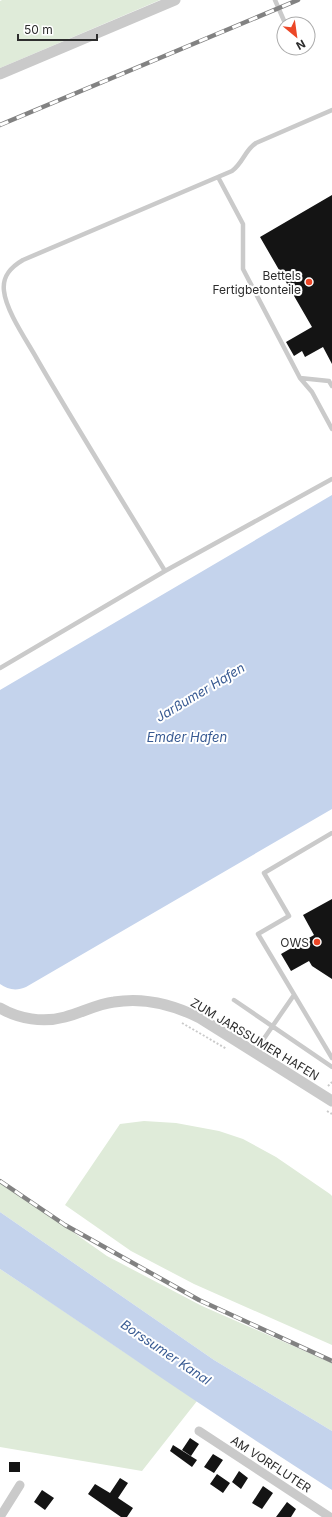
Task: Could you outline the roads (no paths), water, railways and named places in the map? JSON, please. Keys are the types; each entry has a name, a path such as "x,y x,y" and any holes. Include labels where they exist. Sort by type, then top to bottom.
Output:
{"street":[{"path":"0,74 175,0"},
{"name":"ZUM JARSSUMER HAFEN","path":"0,1008 24,1017 47,1019 63,1018 112,1002 124,1000 162,1004 185,1011 254,1053 329,1106"},
{"name":"AM VORFLUTER","path":"199,1431 330,1517"},
{"path":"0,1517 20,1486"}],"lane":[{"path":"275,0 282,16"},
{"path":"165,571 58,395 11,314 5,300 3,284 5,278 10,269 23,260 218,177 237,167 247,150 256,143 332,110"},
{"path":"218,177 243,224 243,269 300,378 312,392 332,429"},
{"path":"300,378 329,381 332,386"},
{"path":"0,668 165,571 332,479"},
{"path":"332,833 264,873 289,916 258,934 332,1058"},
{"path":"254,1053 294,995"},
{"path":"234,1000 332,1067"}],"water":[{"name":"Emder Hafen","path":"332,495 332,809 26,987 13,989 6,988 0,984 0,690"},
{"name":"Borssumer Kanal","path":"0,1212 214,1360 332,1431 332,1490 0,1269"}],"railway":[{"path":"0,125 298,0"},
{"path":"0,1181 65,1225 199,1300 332,1361"}],"place":[{"name":"Bettels Fertigbetonteile","path":"309,282"},
{"name":"OWS","path":"317,942"}],"water label":[{"name":"Jarßumer Hafen","path":"200,692"}]}
